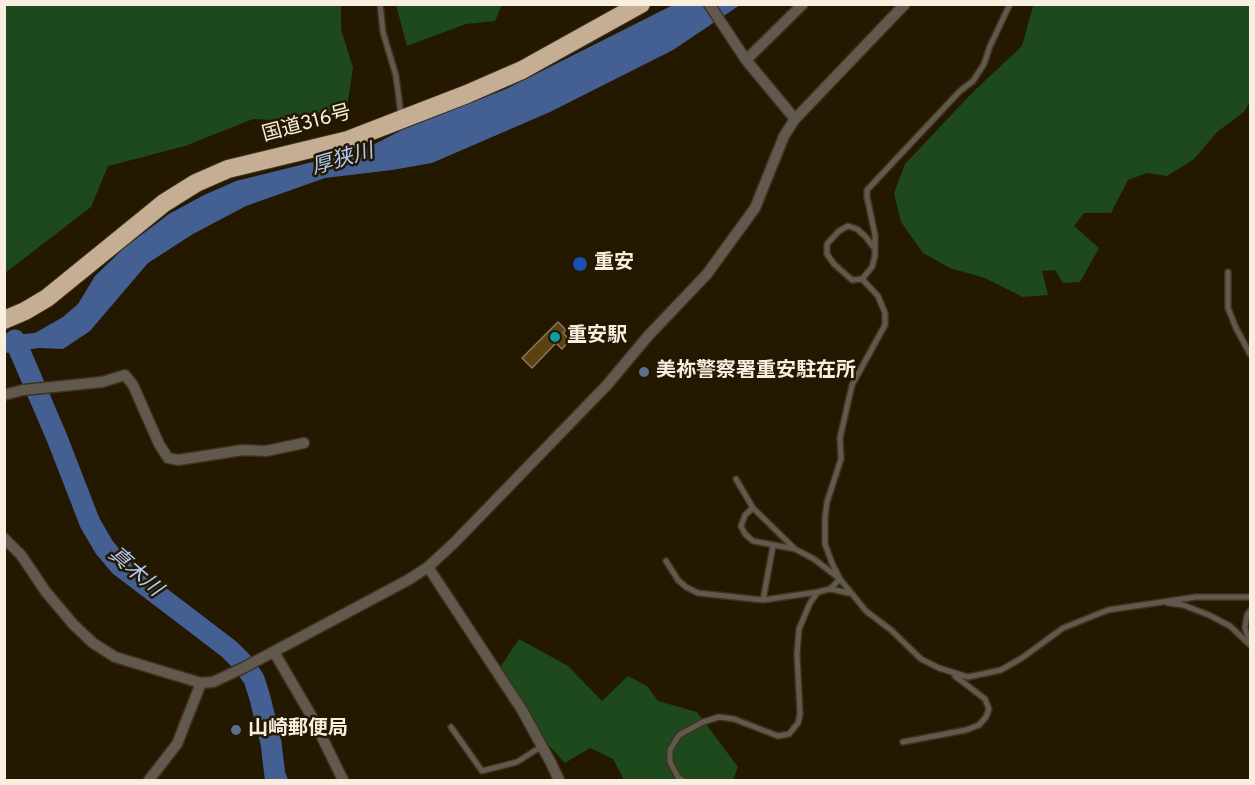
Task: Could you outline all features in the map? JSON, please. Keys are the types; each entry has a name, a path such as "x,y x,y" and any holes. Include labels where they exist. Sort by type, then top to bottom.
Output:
{"highway":[{"name":"国道316号","path":"4,320 47,298 164,203 196,183 228,169 348,140 467,94 522,70 641,4"}],"street":[{"path":"709,4 746,60 795,119"},
{"path":"746,60 803,4"},
{"path":"4,538 21,555 46,592 73,624 93,643 115,657 201,683 213,682 274,652 408,580 428,567 454,543 607,385 648,336 707,274 755,208 784,136 795,119 905,4"},
{"path":"4,395 23,390 102,382 125,375 133,385 159,444 168,458 178,460 243,450 266,451 304,442"},
{"path":"428,567 522,710 559,780"},
{"path":"274,652 312,717 343,780"},
{"path":"148,780 177,744 201,683"}],"lane":[{"path":"380,4 383,32 396,76 402,119"},
{"path":"875,249 857,229 848,226 838,231 826,244 827,254 834,264 852,280 862,279 872,267 875,249 875,235 867,190 960,91 973,81 984,64 1010,4"},
{"path":"1228,272 1228,308 1251,354"},
{"path":"862,279 878,297 885,313 885,325 852,385 840,438 841,459 827,502 825,544 840,579 849,593 921,659 951,673 968,677 1000,670 1022,658 1063,628 1108,610 1196,597 1251,597"},
{"path":"736,479 753,508 795,549 814,559 840,579"},
{"path":"753,508 746,515 741,526 745,534 753,541 795,549"},
{"path":"763,600 773,546"},
{"path":"666,561 678,580 698,593 763,600 830,589 849,593"},
{"path":"830,589 840,579"},
{"path":"682,780 670,762 670,750 680,735 703,722 719,717 734,719 778,736 789,734 798,723 800,714 797,654 799,629 810,603 818,592"},
{"path":"1161,601 1183,605 1209,615 1230,626 1251,645"},
{"path":"1251,611 1247,615 1245,628 1251,645"},
{"path":"903,742 966,730 979,725 986,717 988,709 985,699 951,673"},
{"path":"452,727 482,771 517,762 542,746"}],"green space":[{"path":"396,4 502,5 495,21 466,24 407,46"},
{"path":"4,5 341,5 341,29 353,68 347,107 311,122 253,119 185,146 108,166 91,207 5,273"},
{"path":"1031,5 1250,5 1250,102 1244,112 1217,132 1194,159 1167,176 1147,173 1128,180 1111,213 1084,213 1074,226 1099,248 1080,282 1063,283 1055,270 1042,271 1048,295 1023,297 985,278 950,268 923,253 901,222 894,193 905,164 972,93 1022,46 1033,6"},
{"path":"519,639 568,666 602,701 628,676 647,686 658,701 697,712 738,767 733,780 624,780 613,759 590,748 565,763 543,739 501,666"}],"water":[{"name":"厚狭川","path":"673,5 740,5 673,50 550,112 432,163 325,178 246,206 193,234 148,263 90,331 63,349 39,348 5,353 5,336 35,333 63,317 78,304 95,276 124,248 169,214 204,195 236,181 365,149 402,130 506,89"}],"building":[{"path":"558,322 566,330 563,333 570,340 562,349 556,343 532,368 522,358"}],"waterway":[{"name":"真木川","path":"15,340 90,523 104,547 120,566 229,649 254,679 271,743 277,780"}],"place":[{"name":"重安","path":"580,264"},
{"name":"重安駅","path":"555,337"},
{"name":"美祢警察署重安駐在所","path":"644,372"},
{"name":"山崎郵便局","path":"236,730"}]}
